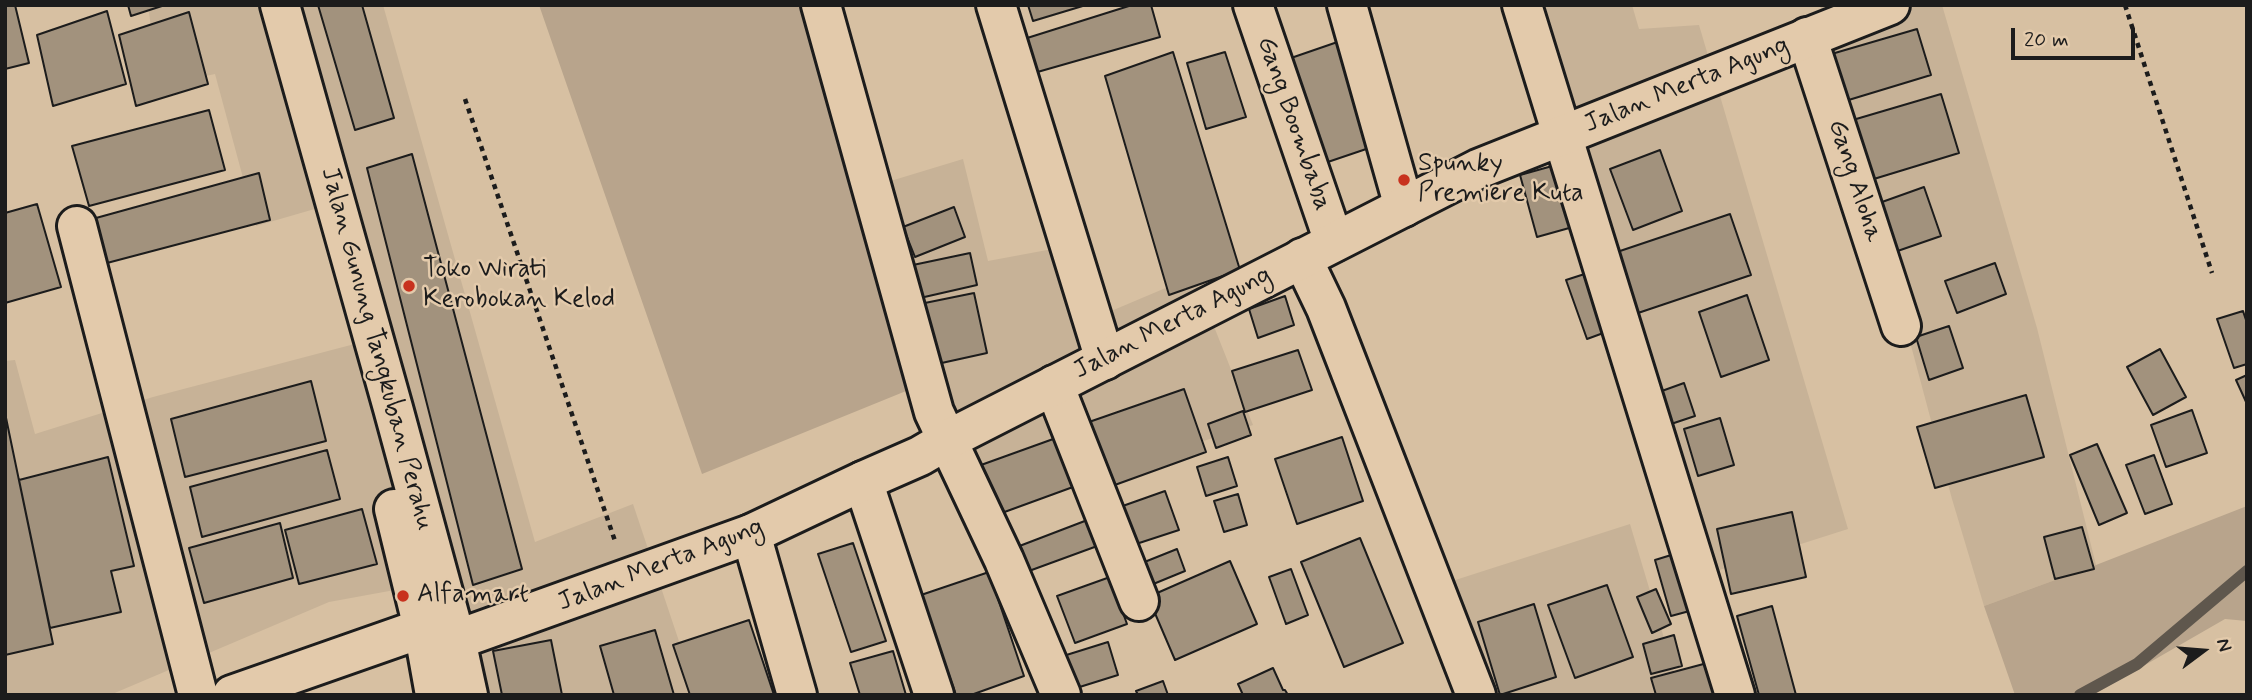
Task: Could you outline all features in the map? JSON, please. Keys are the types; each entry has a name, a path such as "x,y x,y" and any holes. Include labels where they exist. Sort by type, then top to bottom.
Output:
{"street":[{"name":"Jalan Gunung Tangkuban Perahu","path":"253,5 439,634 468,695"},
{"name":"Jalan Gunung Tangkuban Perahu","path":"280,5 439,634 436,695"},
{"path":"821,5 934,412 1010,571 1060,695"},
{"path":"996,5 1105,360"},
{"name":"Gang Boombaba","path":"1252,5 1318,250 1326,308 1476,695"},
{"path":"1347,5 1404,207"},
{"path":"1522,5 1735,695"},
{"name":"Jalan Merta Agung","path":"232,695 627,579 751,534 920,457 949,439 1478,169 1876,8"},
{"name":"Gang Aloha","path":"1807,37 1901,326"},
{"path":"77,226 198,695"},
{"path":"1055,385 1139,601"},
{"path":"863,481 934,695"},
{"path":"751,534 797,695"}],"path":[{"path":"2125,5 2212,273"},
{"path":"465,99 627,579"}],"shaded area":[{"path":"148,5 383,5 535,542 633,504 697,695 454,695 433,583 329,602 110,695 5,695 5,361 15,360 35,434 153,397 366,341 325,206 256,226 215,74 159,86"},
{"path":"539,5 834,5 938,378 702,474"},
{"path":"1525,5 1632,5 1639,29 1699,25 1848,529 1713,572"},
{"path":"1820,5 1942,5 2037,328 2096,565 1984,606 1952,499"},
{"path":"963,159 988,261 1074,245 1097,317 1194,276 1253,425 993,509 938,378 884,183"},
{"path":"2247,506 2247,621 2225,619 2093,695 2015,695 1984,606"},
{"path":"1630,524 1681,695 1482,695 1446,583"}],"building":[{"path":"5,5 15,5 29,63 5,69"},
{"path":"128,5 165,5 131,16"},
{"path":"318,5 362,5 394,118 355,130"},
{"path":"1028,5 1086,5 1033,21"},
{"path":"1132,5 1151,5 1160,37 1034,73 1024,39"},
{"path":"107,11 126,84 53,106 37,35"},
{"path":"189,12 208,84 136,106 119,35"},
{"path":"1917,29 1931,75 1842,102 1828,55"},
{"path":"1352,37 1381,144 1316,166 1291,58"},
{"path":"1173,52 1240,270 1169,295 1105,76"},
{"path":"1225,52 1246,117 1206,129 1187,63"},
{"path":"1941,94 1959,153 1864,182 1846,122"},
{"path":"209,110 225,170 89,206 72,146"},
{"path":"1660,150 1682,211 1633,230 1610,169"},
{"path":"412,154 522,569 473,585 367,168"},
{"path":"1563,163 1580,225 1537,237 1520,175"},
{"path":"259,173 270,220 107,263 96,218"},
{"path":"1924,187 1941,236 1886,255 1868,207"},
{"path":"37,204 61,287 5,303 5,213"},
{"path":"954,207 965,237 915,257 903,227"},
{"path":"1730,214 1751,275 1638,313 1617,252"},
{"path":"970,253 977,285 920,298 913,265"},
{"path":"1995,263 2006,294 1957,313 1945,281"},
{"path":"1597,270 1617,328 1587,339 1566,280"},
{"path":"974,293 987,353 928,366 915,305"},
{"path":"1747,295 1769,360 1721,377 1699,312"},
{"path":"1285,296 1294,325 1258,338 1249,309"},
{"path":"2243,311 2247,323 2247,364 2234,368 2217,319"},
{"path":"1949,326 1963,368 1929,380 1916,337"},
{"path":"2160,349 2186,397 2153,415 2127,367"},
{"path":"1298,350 1312,390 1245,412 1232,371"},
{"path":"2247,375 2247,404 2236,380"},
{"path":"311,381 326,441 185,477 171,419"},
{"path":"1684,383 1695,416 1671,424 1659,392"},
{"path":"1184,389 1206,452 1112,486 1089,422"},
{"path":"2026,395 2044,457 1935,488 1917,427"},
{"path":"2192,410 2207,453 2166,467 2151,425"},
{"path":"1243,411 1251,435 1216,448 1208,424"},
{"path":"5,413 53,644 5,655"},
{"path":"1720,418 1734,465 1698,476 1684,429"},
{"path":"1342,437 1363,501 1297,524 1275,459"},
{"path":"1056,438 1073,487 999,514 981,465"},
{"path":"2097,444 2127,513 2099,525 2070,455"},
{"path":"327,450 340,499 202,537 190,487"},
{"path":"2154,455 2172,504 2145,514 2126,465"},
{"path":"108,457 134,566 111,571 121,612 50,628 19,480"},
{"path":"1228,457 1237,486 1206,496 1197,467"},
{"path":"1165,491 1179,530 1130,546 1117,508"},
{"path":"1238,494 1247,525 1224,532 1214,501"},
{"path":"362,509 377,564 299,584 285,530"},
{"path":"1792,512 1806,577 1731,594 1717,529"},
{"path":"1090,519 1100,545 1018,575 1009,550"},
{"path":"280,523 293,578 204,603 189,548"},
{"path":"2082,527 2094,569 2055,579 2044,537"},
{"path":"1360,538 1403,643 1344,667 1301,562"},
{"path":"853,543 886,641 851,652 818,554"},
{"path":"1177,549 1185,571 1146,587 1137,565"},
{"path":"1681,552 1697,609 1671,616 1655,560"},
{"path":"1230,561 1257,624 1175,660 1148,597"},
{"path":"1291,569 1308,615 1286,624 1269,577"},
{"path":"989,572 1024,676 971,695 956,695 921,595"},
{"path":"1110,577 1127,624 1075,643 1057,596"},
{"path":"1607,585 1633,657 1575,678 1548,605"},
{"path":"1656,589 1671,624 1652,633 1637,597"},
{"path":"1534,604 1556,677 1500,695 1478,622"},
{"path":"1772,606 1796,695 1759,695 1737,616"},
{"path":"749,620 774,695 690,695 673,645"},
{"path":"655,630 674,695 614,695 600,646"},
{"path":"1674,635 1682,666 1651,674 1643,644"},
{"path":"551,640 562,695 502,695 493,651"},
{"path":"1108,642 1118,675 1070,690 1060,657"},
{"path":"893,651 906,695 860,695 850,663"},
{"path":"1711,662 1720,695 1656,695 1651,678"},
{"path":"1273,668 1288,695 1243,695 1238,684"},
{"path":"1163,681 1168,695 1138,695 1136,691"}],"waterway":[{"path":"2080,695 2137,664 2247,571"}],"place":[{"name":"Spunky Premiere Kuta","path":"1404,180"},
{"name":"Toko Wirati Kerobokan Kelod","path":"409,286"},
{"name":"Alfamart","path":"403,596"}]}
